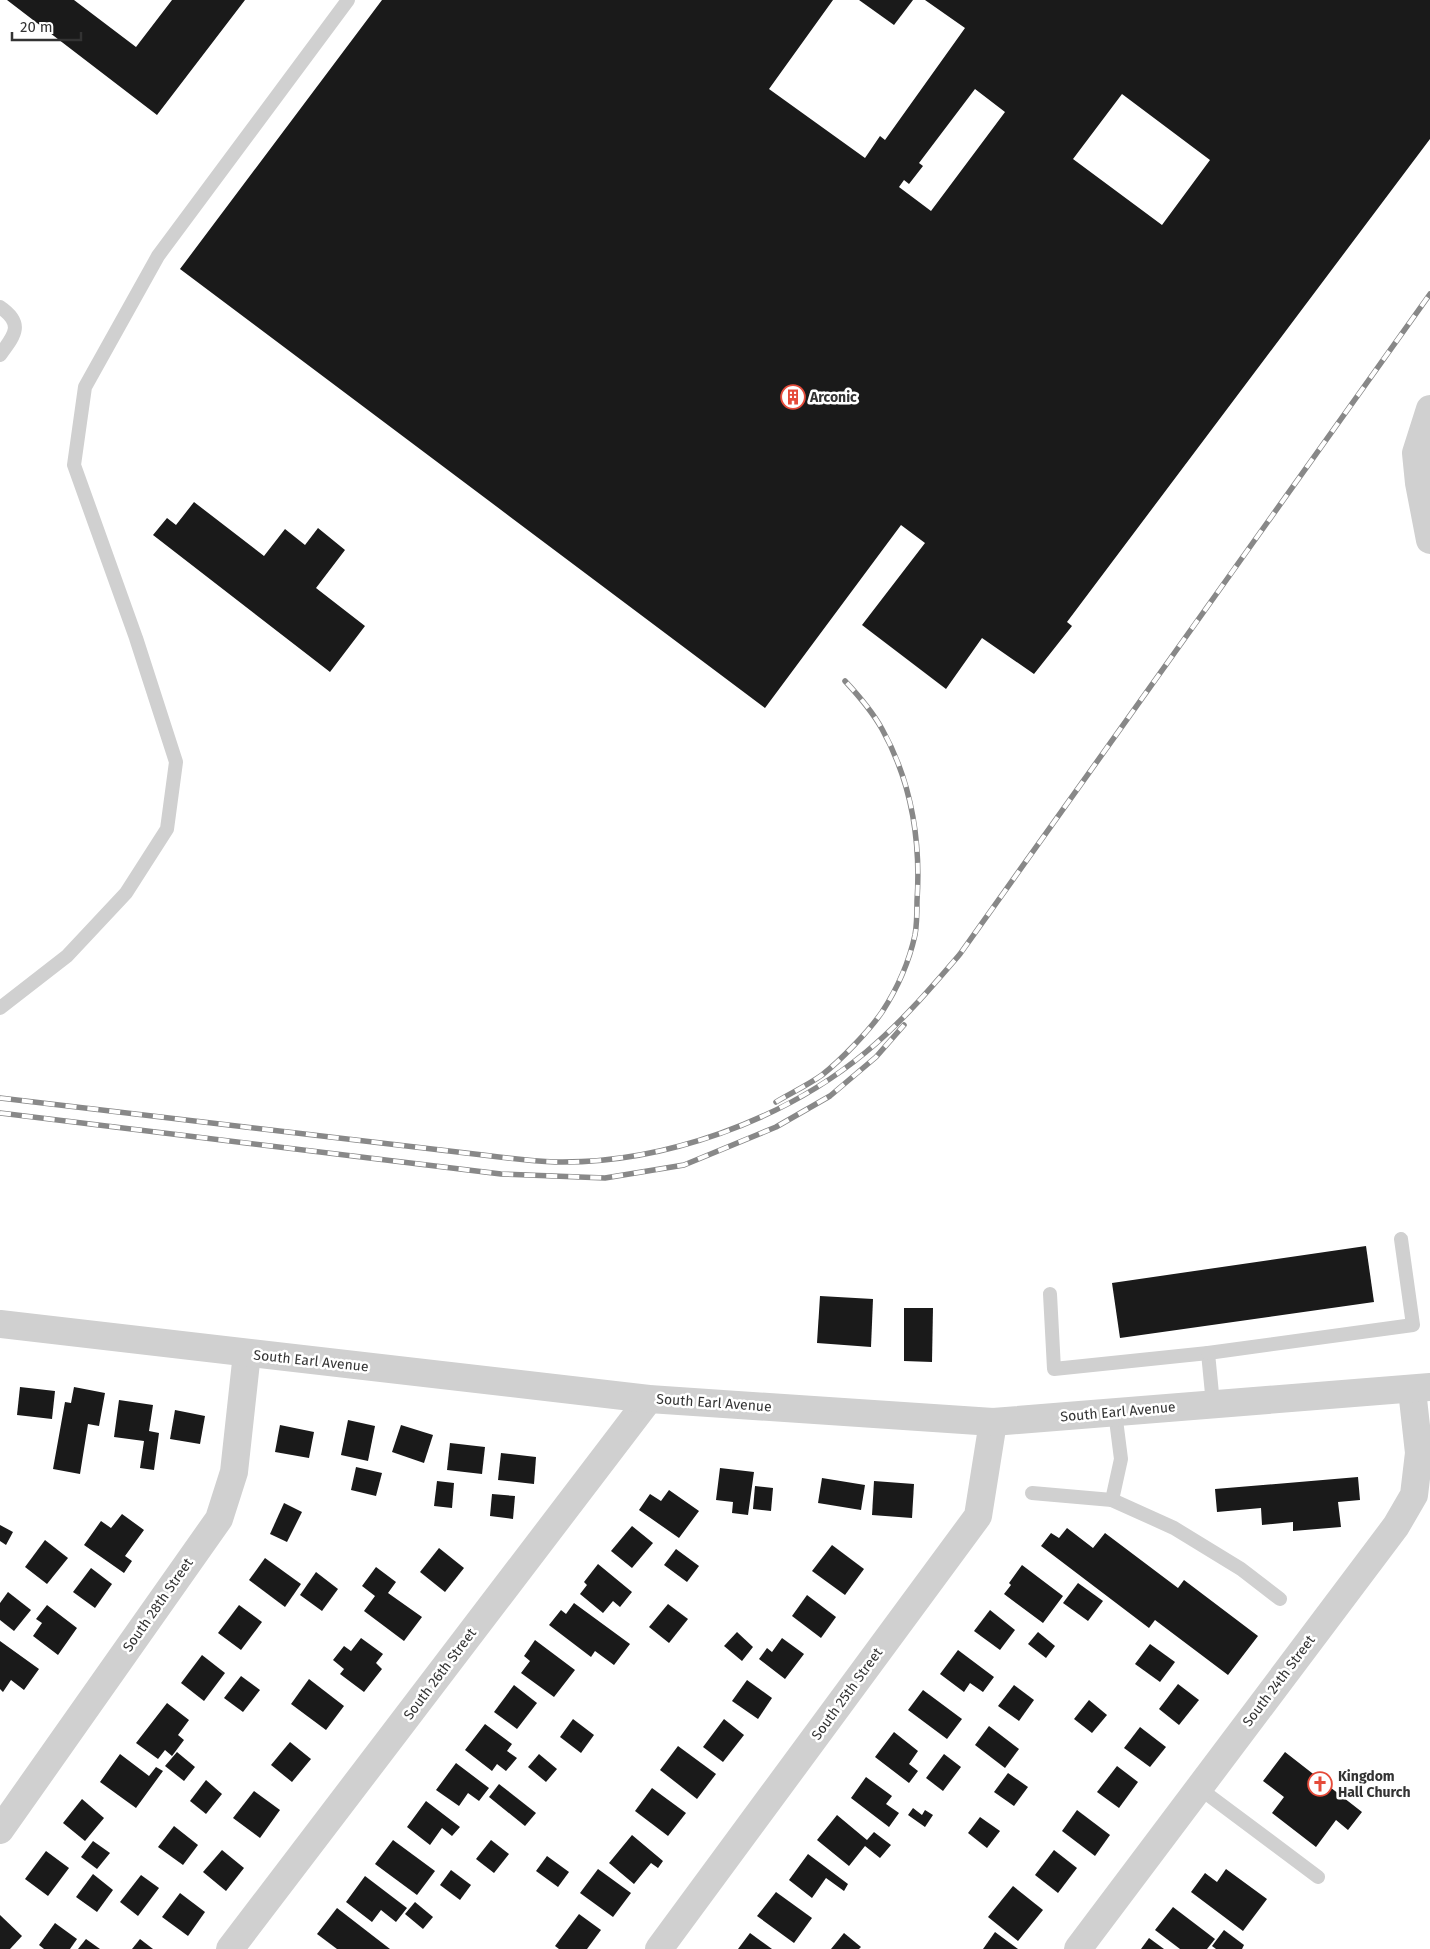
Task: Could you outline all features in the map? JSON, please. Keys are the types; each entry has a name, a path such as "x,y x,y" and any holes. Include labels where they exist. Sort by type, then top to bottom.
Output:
{"street":[{"path":"1430,409 1416,453 1419,483 1430,540"},
{"name":"South Earl Avenue","path":"0,1324 649,1399 992,1422 1421,1389"},
{"name":"South 28th Street","path":"0,1830 219,1519 234,1472 247,1353"},
{"name":"South 24th Street","path":"1078,1949 1396,1526 1414,1495 1419,1453 1421,1389"},
{"name":"South 26th Street","path":"230,1949 649,1399"},
{"name":"South 25th Street","path":"659,1949 978,1516 992,1422"}],"lane":[{"path":"0,1008 67,956 126,893 166,829 176,762 136,638 74,465 85,387 158,256 348,0"},
{"path":"0,307 6,311 15,323 15,329 14,335 0,355"},
{"path":"1050,1294 1054,1369 1208,1353 1414,1325 1401,1239"},
{"path":"1208,1353 1213,1404"},
{"path":"1112,1500 1121,1459 1115,1412"},
{"path":"1032,1493 1112,1500 1174,1528 1241,1569 1280,1599"},
{"path":"1199,1788 1318,1877"}],"building":[{"path":"7,0 74,0 136,47 172,0 245,0 157,115"},
{"name":"Arconic","path":"382,0 833,0 769,89 865,158 880,136 885,140 965,28 925,0 1430,0 1430,139 1067,622 1072,626 1034,674 982,638 946,689 862,625 925,543 901,525 765,708 180,269","holes":["975,89 1005,112 931,211 899,187 904,180 909,184 923,166 919,163","1122,94 1210,160 1162,225 1073,159"]},
{"path":"859,0 913,0 894,25"},
{"path":"194,502 264,556 285,529 305,545 318,528 345,550 316,588 365,626 330,672 153,535 167,518 176,525"},
{"path":"1366,1246 1374,1302 1120,1338 1112,1283"},
{"path":"820,1296 873,1299 871,1347 817,1343"},
{"path":"904,1308 933,1308 932,1362 904,1361"},
{"path":"20,1387 55,1391 52,1419 17,1415"},
{"path":"74,1387 105,1393 99,1426 88,1424 80,1474 53,1469 65,1402 71,1403"},
{"path":"119,1400 153,1405 149,1431 159,1433 154,1470 140,1468 144,1441 114,1437"},
{"path":"175,1410 205,1416 200,1444 170,1439"},
{"path":"348,1420 375,1426 368,1461 341,1455"},
{"path":"280,1425 314,1432 309,1458 275,1452"},
{"path":"401,1425 433,1435 424,1463 392,1452"},
{"path":"450,1443 485,1447 482,1474 447,1470"},
{"path":"501,1453 536,1457 534,1484 498,1480"},
{"path":"356,1467 382,1473 376,1496 351,1490"},
{"path":"720,1468 754,1472 748,1515 732,1513 733,1502 716,1500"},
{"path":"1358,1477 1360,1500 1338,1502 1341,1527 1293,1531 1293,1522 1262,1525 1261,1508 1217,1512 1215,1489"},
{"path":"822,1478 865,1485 861,1510 818,1503"},
{"path":"437,1481 454,1483 452,1508 434,1506"},
{"path":"874,1481 914,1484 912,1518 872,1515"},
{"path":"755,1486 773,1488 771,1511 753,1509"},
{"path":"669,1490 699,1511 679,1538 639,1510 650,1494 661,1501"},
{"path":"492,1494 515,1496 513,1519 490,1516"},
{"path":"284,1503 302,1512 287,1542 270,1534"},
{"path":"122,1514 144,1530 125,1556 132,1561 124,1573 84,1545 101,1521 111,1528"},
{"path":"0,1525 13,1532 6,1545 0,1541"},
{"path":"632,1526 653,1543 632,1568 611,1551"},
{"path":"1067,1528 1093,1548 1105,1533 1178,1588 1184,1580 1258,1636 1228,1675 1155,1620 1149,1628 1041,1546 1051,1533 1059,1538"},
{"path":"45,1540 68,1558 47,1584 25,1567"},
{"path":"832,1545 864,1569 845,1595 812,1571"},
{"path":"439,1548 464,1568 445,1592 420,1572"},
{"path":"676,1549 699,1566 687,1582 664,1565"},
{"path":"265,1558 301,1584 285,1607 249,1580"},
{"path":"598,1564 632,1592 620,1607 613,1601 603,1613 580,1594 587,1585 584,1582"},
{"path":"1022,1565 1063,1596 1043,1623 1004,1594 1011,1585 1009,1583"},
{"path":"376,1567 396,1582 388,1593 422,1617 404,1641 364,1611 375,1596 362,1586"},
{"path":"91,1568 112,1584 95,1608 73,1592"},
{"path":"316,1572 338,1589 322,1611 300,1595"},
{"path":"1078,1583 1103,1601 1088,1621 1063,1603"},
{"path":"8,1592 31,1610 14,1631 0,1620 0,1603"},
{"path":"807,1595 836,1617 821,1638 792,1616"},
{"path":"574,1603 630,1644 614,1665 595,1651 591,1657 549,1625 561,1610 566,1614"},
{"path":"668,1604 688,1619 669,1643 649,1627"},
{"path":"47,1605 77,1628 58,1655 33,1636 42,1623 36,1619"},
{"path":"239,1605 262,1622 241,1650 218,1633"},
{"path":"990,1610 1015,1630 1000,1650 974,1631"},
{"path":"737,1632 753,1647 742,1661 724,1646"},
{"path":"1038,1632 1055,1646 1046,1658 1028,1644"},
{"path":"361,1638 383,1654 376,1663 382,1669 364,1692 340,1674 344,1669 333,1660 344,1646 351,1651"},
{"path":"782,1638 804,1654 785,1679 759,1659 767,1648 772,1652"},
{"path":"535,1640 575,1670 554,1697 521,1673 530,1661 524,1656"},
{"path":"0,1641 39,1669 24,1690 11,1680 3,1692 0,1689"},
{"path":"1150,1644 1175,1662 1160,1682 1135,1664"},
{"path":"958,1650 994,1677 983,1692 970,1683 964,1692 940,1674"},
{"path":"202,1655 225,1673 204,1701 181,1683"},
{"path":"241,1676 260,1690 243,1712 224,1698"},
{"path":"309,1679 344,1706 326,1730 291,1704"},
{"path":"747,1680 772,1698 758,1719 732,1701"},
{"path":"1178,1684 1199,1700 1179,1725 1159,1709"},
{"path":"514,1685 537,1703 517,1729 494,1712"},
{"path":"1014,1685 1034,1700 1019,1721 998,1706"},
{"path":"923,1690 962,1719 947,1739 908,1710"},
{"path":"1089,1700 1107,1715 1092,1733 1074,1719"},
{"path":"167,1703 189,1720 178,1735 184,1740 172,1756 165,1750 158,1759 136,1743"},
{"path":"573,1719 594,1735 581,1753 560,1737"},
{"path":"724,1719 744,1735 723,1762 703,1747"},
{"path":"485,1724 512,1744 507,1751 517,1758 506,1771 497,1764 492,1771 465,1750"},
{"path":"989,1726 1019,1749 1005,1768 975,1745"},
{"path":"1140,1727 1166,1747 1150,1767 1124,1748"},
{"path":"894,1732 918,1751 909,1764 918,1771 909,1783 875,1757"},
{"path":"290,1742 311,1759 292,1782 271,1765"},
{"path":"678,1746 716,1774 697,1799 660,1770"},
{"path":"177,1752 195,1767 184,1781 165,1766"},
{"path":"1285,1752 1362,1812 1348,1830 1336,1820 1316,1847 1272,1813 1284,1797 1263,1781"},
{"path":"120,1754 149,1776 156,1767 163,1771 136,1808 100,1782"},
{"path":"539,1754 557,1769 546,1782 528,1767"},
{"path":"944,1754 961,1767 943,1791 926,1778"},
{"path":"456,1763 489,1788 479,1801 468,1793 459,1806 436,1790"},
{"path":"1117,1766 1138,1782 1119,1808 1097,1792"},
{"path":"1008,1773 1028,1787 1014,1806 994,1792"},
{"path":"866,1777 892,1796 886,1804 899,1813 889,1827 851,1798"},
{"path":"206,1780 222,1794 206,1814 190,1801"},
{"path":"499,1784 536,1813 525,1826 489,1797"},
{"path":"652,1788 686,1813 668,1836 635,1811"},
{"path":"254,1791 280,1810 260,1838 233,1818"},
{"path":"82,1799 104,1818 85,1841 63,1823"},
{"path":"426,1801 460,1827 452,1836 442,1828 430,1845 407,1827"},
{"path":"913,1808 922,1815 925,1810 933,1815 925,1827 908,1815"},
{"path":"1077,1810 1110,1835 1095,1856 1062,1831"},
{"path":"837,1815 867,1840 874,1832 891,1845 880,1858 865,1846 849,1866 817,1840"},
{"path":"980,1817 1000,1831 987,1848 968,1833"},
{"path":"174,1826 198,1845 183,1865 158,1847"},
{"path":"632,1835 663,1861 658,1868 651,1863 634,1884 609,1863"},
{"path":"393,1840 435,1871 417,1895 375,1864"},
{"path":"491,1840 509,1854 494,1873 476,1859"},
{"path":"93,1841 110,1853 97,1869 81,1857"},
{"path":"222,1850 244,1868 226,1891 203,1872"},
{"path":"1054,1850 1077,1868 1058,1893 1035,1875"},
{"path":"46,1851 69,1868 48,1896 25,1879"},
{"path":"808,1854 848,1884 844,1891 826,1878 812,1898 789,1880"},
{"path":"547,1856 569,1872 558,1887 536,1871"},
{"path":"598,1869 631,1893 613,1917 580,1893"},
{"path":"1226,1869 1267,1899 1243,1931 1191,1892 1205,1873 1217,1882"},
{"path":"451,1870 471,1885 460,1900 440,1885"},
{"path":"93,1874 113,1890 97,1912 76,1897"},
{"path":"141,1875 159,1888 138,1916 120,1902"},
{"path":"365,1876 407,1908 396,1922 381,1910 372,1922 346,1902"},
{"path":"1013,1886 1043,1910 1018,1941 988,1917"},
{"path":"776,1892 812,1918 794,1943 757,1916"},
{"path":"180,1893 205,1912 188,1936 162,1917"},
{"path":"415,1902 433,1917 423,1929 405,1914"},
{"path":"1173,1907 1215,1939 1207,1949 1180,1949 1155,1930"},
{"path":"337,1908 390,1949 337,1949 317,1934"},
{"path":"579,1914 601,1930 587,1949 559,1949 555,1946"},
{"path":"0,1915 22,1936 10,1949 0,1949"},
{"path":"55,1923 77,1939 70,1949 44,1949 39,1945"},
{"path":"1224,1930 1244,1945 1242,1949 1216,1949 1212,1946"},
{"path":"995,1932 1018,1949 983,1949"},
{"path":"750,1933 772,1949 738,1949"},
{"path":"844,1933 861,1947 859,1949 831,1949"},
{"path":"1149,1938 1164,1949 1141,1949"},
{"path":"86,1939 100,1949 78,1949"},
{"path":"140,1939 153,1949 132,1949"}],"railway":[{"path":"0,1098 555,1162 596,1161 679,1146 720,1134 759,1118 797,1099 833,1077 879,1041 915,1005 960,954 1430,294"},
{"path":"776,1102 830,1069 870,1028 893,994 906,965 915,935 918,879 916,834 907,791 901,770 882,729 865,704 845,681"},
{"path":"0,1113 501,1174 605,1178 684,1165 776,1127 830,1096 876,1057 904,1025"}],"place":[{"name":"Arconic","path":"793,397"},
{"name":"Kingdom Hall Church","path":"1320,1784"}]}
